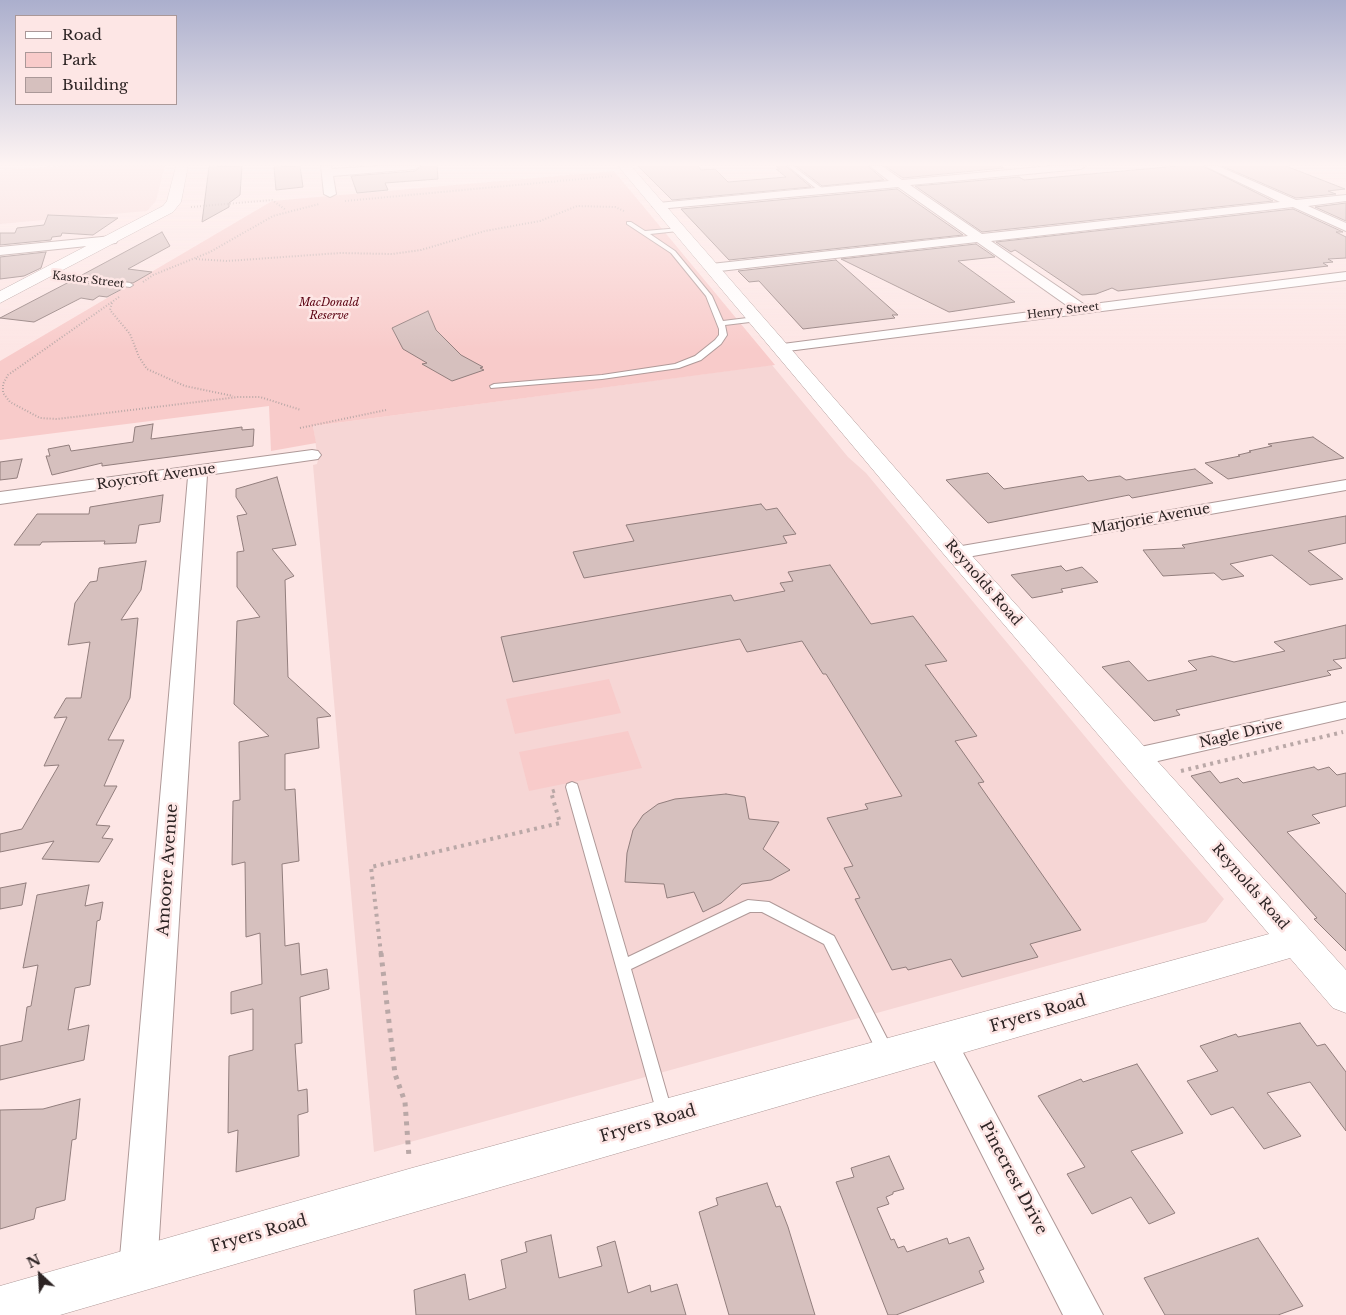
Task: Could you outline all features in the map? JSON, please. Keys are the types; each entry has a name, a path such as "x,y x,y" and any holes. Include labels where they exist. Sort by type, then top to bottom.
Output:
{"street":[{"path":"0,298 135,227"},
{"path":"963,227 1080,309"},
{"path":"711,268 1082,227"},
{"name":"Reynolds Road","path":"678,229 956,553 1346,996"},
{"path":"0,251 112,240"},
{"path":"54,246 74,245 94,249"},
{"name":"Henry Street","path":"780,348 1346,276"},
{"name":"Roycroft Avenue","path":"0,498 312,455"},
{"name":"Amoore Avenue","path":"138,1269 198,471"},
{"name":"Marjorie Avenue","path":"956,553 1346,485"},
{"name":"Nagle Drive","path":"1136,757 1346,710"},
{"name":"Fryers Road","path":"0,1309 412,1190 1297,941"},
{"name":"Pinecrest Drive","path":"941,1042 1084,1315"}],"lane":[{"path":"494,386 602,376 676,366 709,352 723,335 710,296 673,252 636,227"},
{"path":"645,233 678,229"},
{"name":"Kastor Street","path":"46,274 130,285"},
{"path":"720,323 755,319"},
{"path":"572,787 666,1119"},
{"path":"623,966 748,906 764,906 829,940 888,1056"}],"path":[{"path":"140,283 153,275 216,249 251,227"},
{"path":"193,259 227,261 340,253 392,254 421,250 485,231 505,227"},
{"path":"123,292 114,300 110,310 130,334 138,357 147,369 185,386 238,397"},
{"path":"121,296 8,375 4,384 4,393 10,402 40,418 57,419 238,397 260,397 301,410"},
{"path":"300,428 386,410"},
{"path":"1175,772 1346,732"},
{"path":"412,1190 405,1102 394,1074 371,867 560,823 551,792"}],"shaded area":[{"path":"772,365 848,457 866,473 1127,787 1224,899 1206,922 374,1152 313,465 317,464 318,460 313,426"}],"green space":[{"name":"MacDonald Reserve","path":"227,227 661,227 775,365 313,426 316,443 271,451 269,406 0,440 0,361"},
{"path":"609,679 621,713 515,734 506,699"},
{"path":"628,731 642,768 529,791 519,752"}],"building":[{"path":"104,227 93,235 62,233 61,236 52,237 51,240 0,245 0,233 15,233 17,228"},
{"path":"698,227 952,227 963,235 729,260"},
{"path":"975,227 1025,227 982,232"},
{"path":"1128,227 1333,227 1343,232 1336,232 1346,237 1346,258 1328,259 1333,262 1323,263 1328,266 1118,291 1112,288 1096,294 1082,295 1015,250 1011,252 996,242"},
{"path":"162,232 170,246 128,269 152,272 133,283 82,275"},
{"path":"976,244 995,257 958,261 1015,302 949,312 841,259"},
{"path":"46,252 41,268 24,276 0,279 0,257"},
{"path":"836,260 898,315 892,315 895,318 803,329 759,281 749,282 738,271"},
{"path":"71,281 124,288 107,297 99,296 93,300 81,298 34,322 0,318"},
{"path":"428,311 436,330 461,355 483,367 480,368 484,370 452,381 422,364 427,363 403,349 392,328"},
{"path":"153,424 151,439 242,427 242,430 254,429 253,446 102,466 102,463 52,475 46,456 50,456 48,449 69,445 71,451 133,442 135,427"},
{"path":"1313,437 1344,458 1228,479 1205,463 1240,456 1238,455 1272,446 1268,444"},
{"path":"22,459 17,478 0,480 0,462"},
{"path":"1195,469 1213,483 1132,498 1129,495 988,523 946,480 988,473 1004,489 1083,476 1088,481 1120,476 1126,480"},
{"path":"277,477 296,545 272,549 294,576 285,580 288,677 331,716 317,718 319,748 285,754 285,790 295,789 299,861 282,864 285,946 299,943 301,975 327,969 329,989 300,997 302,1043 295,1044 298,1091 307,1089 308,1112 298,1115 299,1156 236,1172 238,1130 228,1133 229,1056 253,1050 253,1009 231,1014 231,992 262,984 260,933 246,937 245,862 232,865 233,801 240,800 239,742 269,736 234,704 237,621 260,617 237,587 237,552 244,551 237,516 247,514 236,497 236,489"},
{"path":"163,495 160,522 139,525 136,543 104,544 105,541 42,542 40,545 14,545 37,514 89,514 90,507"},
{"path":"761,504 766,510 777,508 796,534 783,536 787,543 584,578 573,552 634,541 626,525"},
{"path":"1346,516 1346,543 1308,551 1343,579 1310,585 1272,555 1230,564 1244,576 1222,580 1214,573 1163,576 1143,550 1185,548 1182,545"},
{"path":"146,561 141,590 121,620 138,618 130,698 108,740 124,740 104,786 117,786 96,825 110,826 102,838 113,839 99,862 42,859 54,841 0,852 0,834 22,829 59,765 44,766 67,717 54,718 66,698 81,698 90,642 68,645 75,603 90,582 97,581 99,568"},
{"path":"830,565 871,624 913,616 947,661 925,665 977,736 955,741 984,782 978,783 1081,930 1030,944 1038,957 962,977 951,959 908,970 906,967 892,970 855,899 860,898 844,868 853,866 827,818 868,809 865,804 902,796 826,674 823,674 802,641 747,652 740,639 513,682 501,637 731,595 734,601 785,591 780,583 793,581 788,572"},
{"path":"1061,566 1066,571 1082,567 1098,582 1061,589 1063,592 1032,598 1011,575"},
{"path":"1346,625 1346,658 1333,660 1342,668 1327,671 1331,675 1176,710 1180,715 1154,721 1102,667 1129,661 1148,681 1197,670 1188,661 1212,656 1234,662 1285,651 1274,642"},
{"path":"1314,767 1318,770 1329,767 1337,775 1346,773 1346,806 1312,815 1320,823 1287,832 1346,894 1346,951 1314,919 1317,918 1191,776 1210,771 1220,783 1238,778 1243,783"},
{"path":"726,794 745,797 749,819 779,822 763,849 790,870 771,880 742,884 721,903 703,912 694,892 667,898 664,884 625,882 627,853 633,830 643,815 658,804 675,799"},
{"path":"26,883 22,905 0,909 0,888"},
{"path":"89,885 85,906 103,902 100,920 97,921 90,985 75,988 68,1030 89,1025 84,1060 0,1080 0,1046 22,1041 27,1007 31,1006 38,965 23,968 37,895"},
{"path":"1300,1023 1317,1046 1325,1044 1346,1072 1346,1131 1310,1082 1267,1093 1301,1136 1264,1149 1233,1107 1211,1115 1187,1081 1218,1071 1200,1046 1236,1034 1238,1037"},
{"path":"1137,1064 1183,1133 1131,1151 1175,1213 1149,1224 1131,1197 1092,1214 1067,1174 1085,1167 1038,1096 1081,1079 1083,1082"},
{"path":"80,1099 76,1139 72,1140 65,1200 36,1208 34,1219 0,1229 0,1110 43,1109"},
{"path":"889,1156 904,1189 893,1192 893,1194 886,1197 889,1204 877,1208 891,1240 894,1239 898,1248 904,1246 907,1252 947,1238 949,1244 969,1237 984,1269 979,1271 984,1282 896,1315 888,1315 836,1182 854,1177 851,1168"},
{"path":"767,1183 776,1207 780,1206 788,1227 815,1315 729,1315 699,1212 718,1205 716,1198"},
{"path":"551,1235 559,1278 602,1266 597,1247 615,1241 628,1293 650,1285 651,1292 677,1284 686,1315 416,1315 414,1290 465,1274 469,1300 506,1288 501,1260 527,1252 525,1242"},
{"path":"1258,1238 1303,1306 1278,1315 1165,1315 1144,1278"}]}
